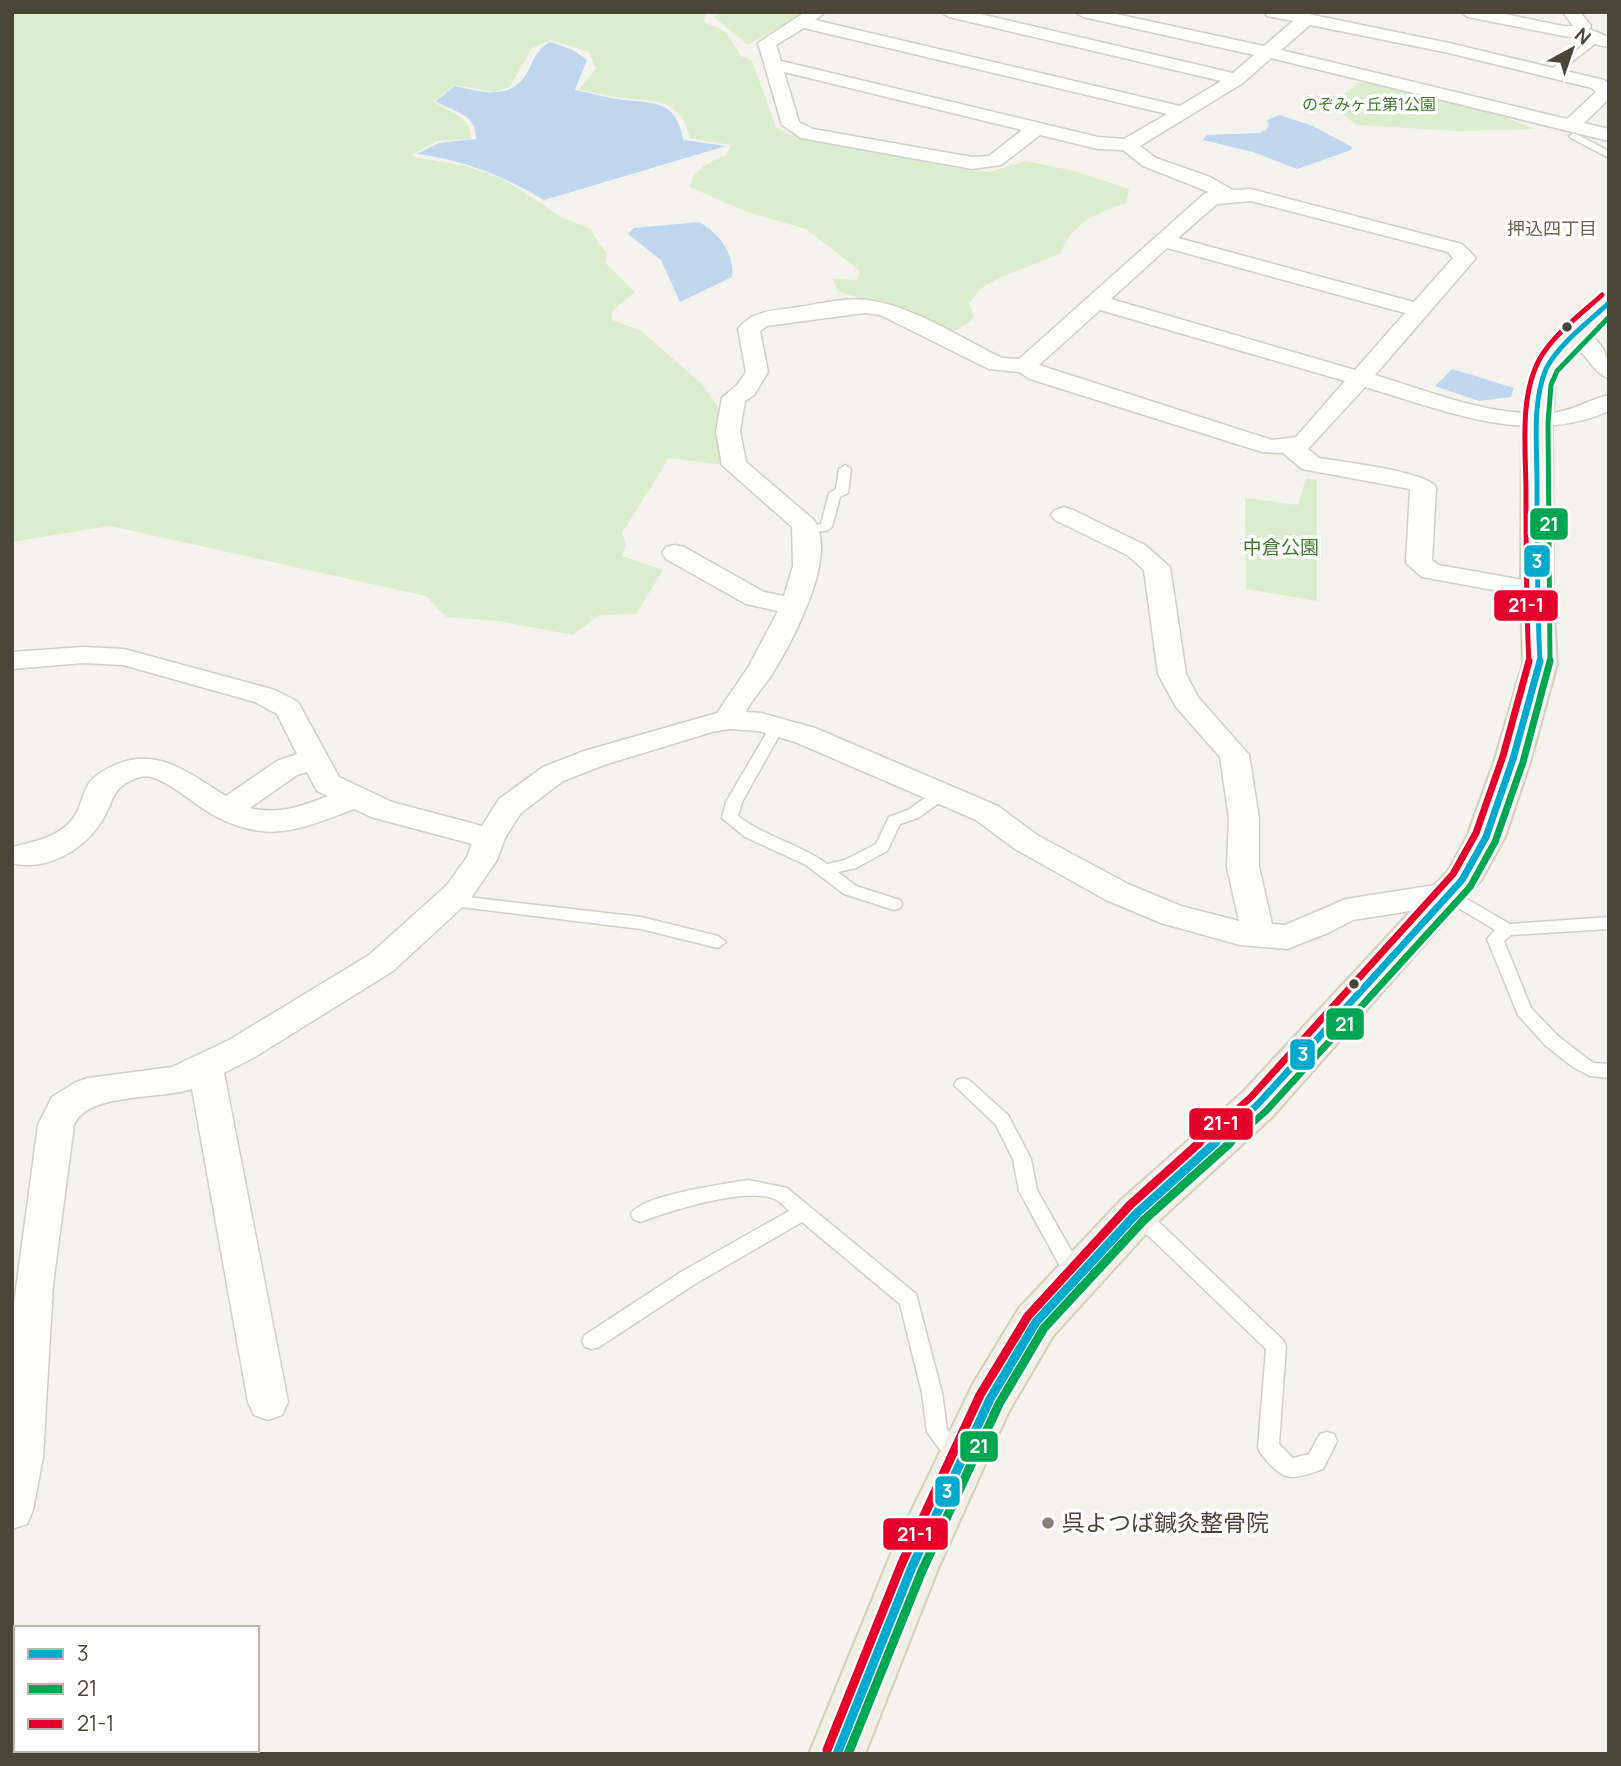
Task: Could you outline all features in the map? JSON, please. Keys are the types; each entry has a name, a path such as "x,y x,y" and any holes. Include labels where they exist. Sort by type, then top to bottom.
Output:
{"main road":[{"path":"837,1754 912,1567 990,1399 1036,1322 1137,1213 1258,1104 1462,880 1486,838 1513,759 1540,664 1537,422 1541,382 1548,365 1609,303"}],"street":[{"path":"949,12 1237,79"},
{"path":"1083,12 1267,52 1572,130 1609,135"},
{"path":"1273,12 1310,16 1606,88 1606,92 1572,130"},
{"path":"1468,12 1563,31 1579,31 1602,41"},
{"path":"1571,12 1582,26 1579,31"},
{"path":"773,64 1098,143 1128,145 1237,79 1310,16"},
{"path":"1037,128 995,161 972,163 808,134 791,125 767,43 809,17 1183,112"},
{"path":"1128,145 1138,156 1214,184 1226,195"},
{"path":"729,720 732,707 755,679 771,651 804,579 807,548 805,525 734,465 728,431 734,398 746,390 757,372 749,329 759,321 777,316 864,306 886,310 997,364 1024,366 1038,374 1271,447 1303,443 1465,258 1455,248 1251,195 1211,198 1024,366"},
{"path":"1165,241 1418,310"},
{"path":"1097,302 1480,413 1537,422 1561,421 1609,402"},
{"path":"1574,336 1587,344 1609,371"},
{"path":"1289,444 1311,464 1417,483 1424,487 1419,563 1431,571 1537,590"},
{"path":"1064,515 1136,550 1157,567 1172,674 1186,701 1234,755 1244,818 1243,867 1258,935"},
{"path":"675,552 755,598 791,606"},
{"path":"12,660 83,655 124,657 265,696 288,708 328,784 352,798 382,810 490,838"},
{"path":"12,1510 22,1457 34,1285 56,1125 64,1107 88,1092 178,1080 241,1049 381,962 458,893 481,860 490,838 510,806 553,774 709,723 729,720 761,722 805,735 987,813 1026,842 1117,892 1172,915 1240,933 1287,937 1346,910 1448,894"},
{"path":"228,810 287,768 315,758"},
{"path":"23,855 33,856 49,851 78,829 91,815 102,787 144,766 186,781 228,810 257,822 279,822 352,798"},
{"path":"205,1066 268,1402"}],"lane":[{"path":"1552,73 1602,41"},
{"path":"1572,130 1609,155"},
{"path":"805,530 826,527 835,493 842,493 845,469"},
{"path":"777,727 734,802 730,818 750,833 826,870 850,890 894,904"},
{"path":"826,870 850,864 882,847 894,821 913,814 941,794"},
{"path":"1448,894 1507,930"},
{"path":"450,901 641,923 718,942"},
{"path":"1609,923 1507,930 1495,939 1524,1011 1552,1041 1578,1062 1590,1069 1609,1071"},
{"path":"963,1085 1002,1120 1022,1159 1028,1191 1076,1277"},
{"path":"640,1214 657,1206 748,1187 781,1193 805,1211 909,1300 932,1393 937,1432 961,1461"},
{"path":"592,1341 688,1278 805,1211"},
{"path":"1137,1213 1276,1346 1268,1448 1290,1468 1317,1462 1327,1441"}],"green space":[{"path":"12,12 706,12 704,22 726,32 741,56 752,61 776,127 790,135 961,169 989,172 1026,161 1074,171 1129,189 1126,203 1104,211 1078,227 1060,254 999,278 980,289 969,303 974,318 952,333 910,313 837,291 833,279 857,280 860,271 806,229 747,212 690,187 699,170 726,155 731,145 690,138 679,114 662,103 579,89 596,69 589,52 551,40 532,48 510,87 494,92 456,85 433,101 463,119 471,139 437,141 412,155 465,166 503,179 561,217 591,229 607,253 605,263 635,292 612,311 612,320 641,331 701,383 718,406 724,465 669,458 622,533 626,544 622,556 663,570 636,614 599,615 573,635 499,621 446,617 426,596 110,526 12,542"},
{"path":"723,12 801,14 748,45 714,17"},
{"name":"のぞみヶ丘第1公園","path":"1358,83 1371,83 1501,116 1536,129 1459,131 1357,125 1330,106"},
{"name":"中倉公園","path":"1306,478 1317,480 1317,601 1246,589 1245,498 1298,505"}],"water":[{"path":"550,42 573,50 587,60 575,90 663,106 676,118 683,140 726,146 544,200 483,170 451,160 417,154 439,143 476,139 473,124 469,119 436,101 455,86 485,92 513,88 527,73 538,52"},
{"path":"1279,115 1313,126 1352,147 1351,150 1297,169 1253,152 1203,140 1207,135 1259,133 1266,130 1269,125 1267,120"},
{"path":"699,222 713,232 724,245 731,260 732,277 680,302 661,260 628,234 634,228"},
{"path":"1452,369 1514,388 1511,397 1479,401 1435,386"}],"transit line":[{"name":"21-1","path":"827,1750 902,1563 980,1395 1028,1316 1130,1205 1251,1097 1453,874 1476,833 1503,756 1529,663 1526,599 1526,422 1531,379 1540,358 1569,325 1602,295"},
{"name":"3","path":"837,1754 912,1567 990,1399 1036,1322 1137,1213 1258,1104 1462,880 1486,837 1513,759 1540,664 1537,599 1537,422 1541,382 1548,365 1577,332 1609,303"},
{"name":"21","path":"848,1754 922,1571 999,1404 1044,1328 1144,1220 1266,1111 1470,887 1495,842 1523,762 1550,666 1548,423 1551,385 1557,371 1609,317"}],"place":[{"name":"呉よつば鍼灸整骨院","path":"1048,1523"}],"district":[{"name":"押込四丁目","path":"1552,229"}]}
